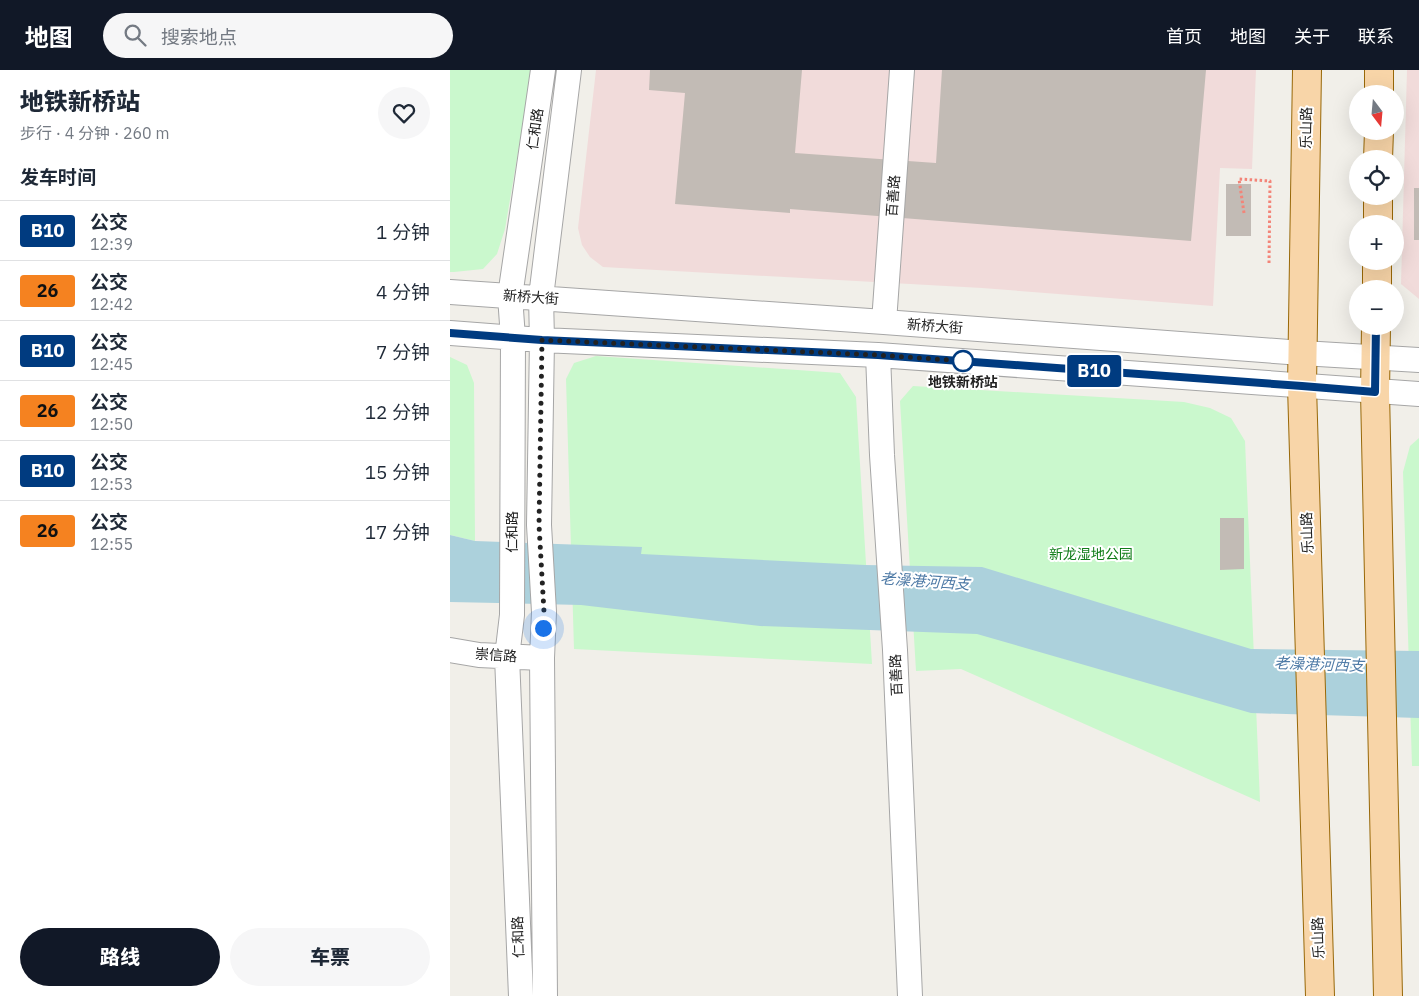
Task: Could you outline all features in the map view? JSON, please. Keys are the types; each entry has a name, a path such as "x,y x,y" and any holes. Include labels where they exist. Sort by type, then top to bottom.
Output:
{"main road":[{"name":"乐山路","path":"1308,70 1302,386 1320,996"},
{"path":"1379,70 1379,85"},
{"path":"1376,335 1375,392 1388,996"}],"street":[{"name":"仁和路","path":"521,996 507,657 512,615 513,338 510,296 543,70"},
{"name":"仁和路","path":"545,996 542,658 544,612 539,525 541,298 569,70"},
{"name":"百善路","path":"884,322 902,70"},
{"name":"新桥大街","path":"450,292 1419,360"},
{"path":"450,334 878,355 1419,394"},
{"name":"百善路","path":"878,355 895,650 910,996"},
{"name":"崇信路","path":"450,650 479,655 542,658"}],"path":[{"path":"1244,213 1239,179 1270,181 1269,263"}],"shaded area":[{"path":"596,70 1256,70 1252,169 1220,168 1213,306 982,288 603,267 590,257 582,245 578,228"},
{"path":"1407,70 1419,70 1419,299 1404,286 1404,280 1401,280 1401,270 1404,270"}],"green space":[{"path":"450,70 532,70 505,229 497,254 483,269 454,272 450,272"},
{"path":"596,356 840,373 856,397 872,664 574,649 566,379 574,363"},
{"path":"450,357 467,365 474,383 475,541 450,535"},
{"name":"新龙湿地公园","path":"913,386 1184,402 1210,408 1231,418 1245,441 1260,802 961,669 916,671 900,401"},
{"path":"1419,438 1419,766 1412,766 1403,472 1410,446"}],"water":[{"name":"老澡港河西支","path":"450,535 475,541 642,547 641,554 865,565 982,567 1251,649 1419,651 1419,718 1251,713 977,634 760,626 581,605 450,602"}],"building":[{"path":"650,70 802,70 795,153 936,163 942,70 1206,70 1191,241 790,209 790,213 675,204 685,93 649,90"},
{"path":"1226,184 1251,184 1251,236 1226,236"},
{"path":"1414,188 1419,188 1419,240 1414,240"},
{"path":"1220,518 1244,518 1244,569 1220,570"}],"bus line":[{"name":"B10","path":"450,333 542,340 878,355 1375,392 1376,335"}],"place":[{"name":"地铁新桥站","path":"963,361"}],"route":[{"path":"543,628 544,612 539,525 542,340 878,355 963,361"}]}
